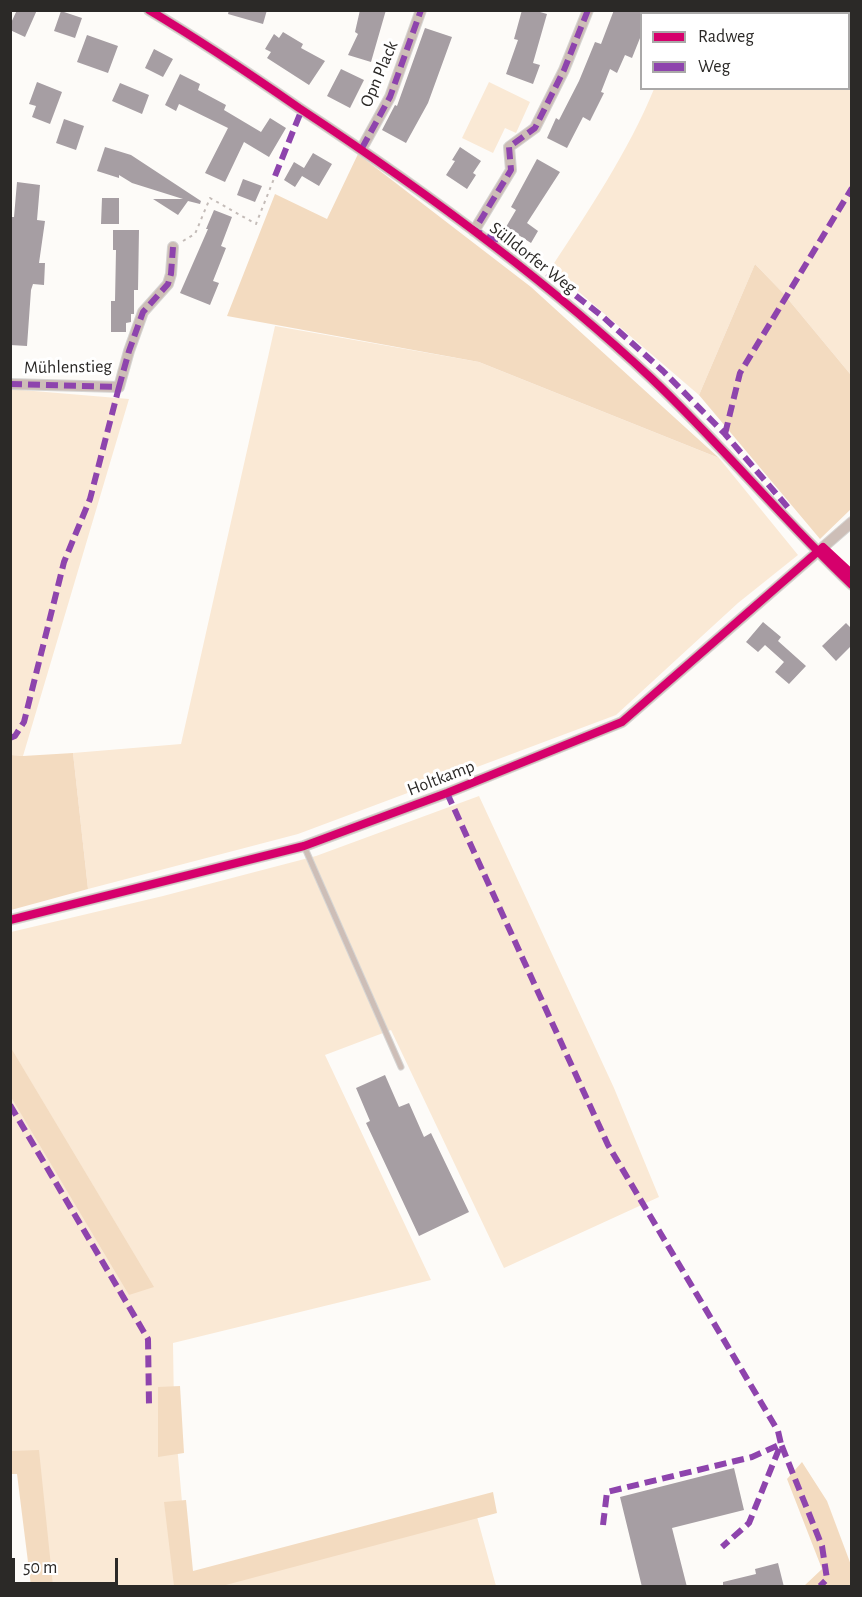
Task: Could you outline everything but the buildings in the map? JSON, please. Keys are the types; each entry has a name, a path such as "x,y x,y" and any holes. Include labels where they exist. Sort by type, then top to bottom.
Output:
{"street":[{"name":"Sülldorfer Weg","path":"149,10 362,148 474,231 595,327 653,379 715,441 817,552 852,585"},
{"name":"Opn Plack","path":"362,148 390,97 421,10"},
{"path":"474,231 511,170 509,147 535,128 564,70 588,10"},
{"name":"Mühlenstieg","path":"10,384 119,387 143,312 168,284 173,247"},
{"name":"Holtkamp","path":"10,920 304,846 447,793 622,722 852,522"}],"lane":[{"path":"304,846 401,1067"}],"path":[{"path":"173,247 195,234 210,198 256,224 275,176"}],"shaded area":[{"path":"851,55 851,375 783,293 755,264 699,395 551,268 620,158 654,90 850,90"},
{"path":"489,82 530,102 516,133 505,128 493,153 462,138"},
{"path":"358,154 531,287 719,458 479,362 227,316 275,194 327,219"},
{"path":"755,264 783,293 851,375 851,509 820,539 699,395"},
{"path":"275,326 479,362 719,458 798,555 738,603 616,715 298,834 88,889 73,753 181,744"},
{"path":"10,389 129,399 23,756 10,755"},
{"path":"73,753 88,889 11,910 11,755"},
{"path":"479,796 614,1088 659,1197 504,1268 391,1030 325,1055 431,1280 173,1343 174,1410 189,1583 474,1506 496,1586 47,1586 33,1459 11,1460 11,932 163,896 316,856"},
{"path":"11,1048 154,1287 129,1295 11,1097"},
{"path":"180,1386 184,1453 158,1457 158,1387"},
{"path":"39,1450 53,1586 31,1586 17,1474 11,1474 11,1451"},
{"path":"802,1462 827,1501 851,1565 851,1586 804,1586 822,1569 787,1479"},
{"path":"493,1492 497,1513 222,1586 174,1586 164,1502 186,1500 193,1571"}],"marked path":[{"path":"362,148 390,97 421,10"},
{"path":"588,10 564,70 535,128 509,147 511,170 474,231 508,243 602,316 663,371 725,434 791,511"},
{"path":"275,176 302,109"},
{"path":"725,434 740,373 852,188"},
{"path":"10,384 119,387 143,312 168,284 173,247"},
{"path":"10,738 15,736 24,722 64,562 90,499 119,387"},
{"path":"447,793 608,1145 778,1431 781,1444 749,1523 722,1547"},
{"path":"10,1105 148,1339 149,1404"},
{"path":"603,1525 607,1492 752,1457 781,1444 822,1546 827,1579 820,1586"}],"cycle path":[{"path":"149,10 225,58 391,170 481,236 568,305 677,403 852,585"},
{"path":"10,920 304,846 447,793 622,722 823,547 852,574"}]}
